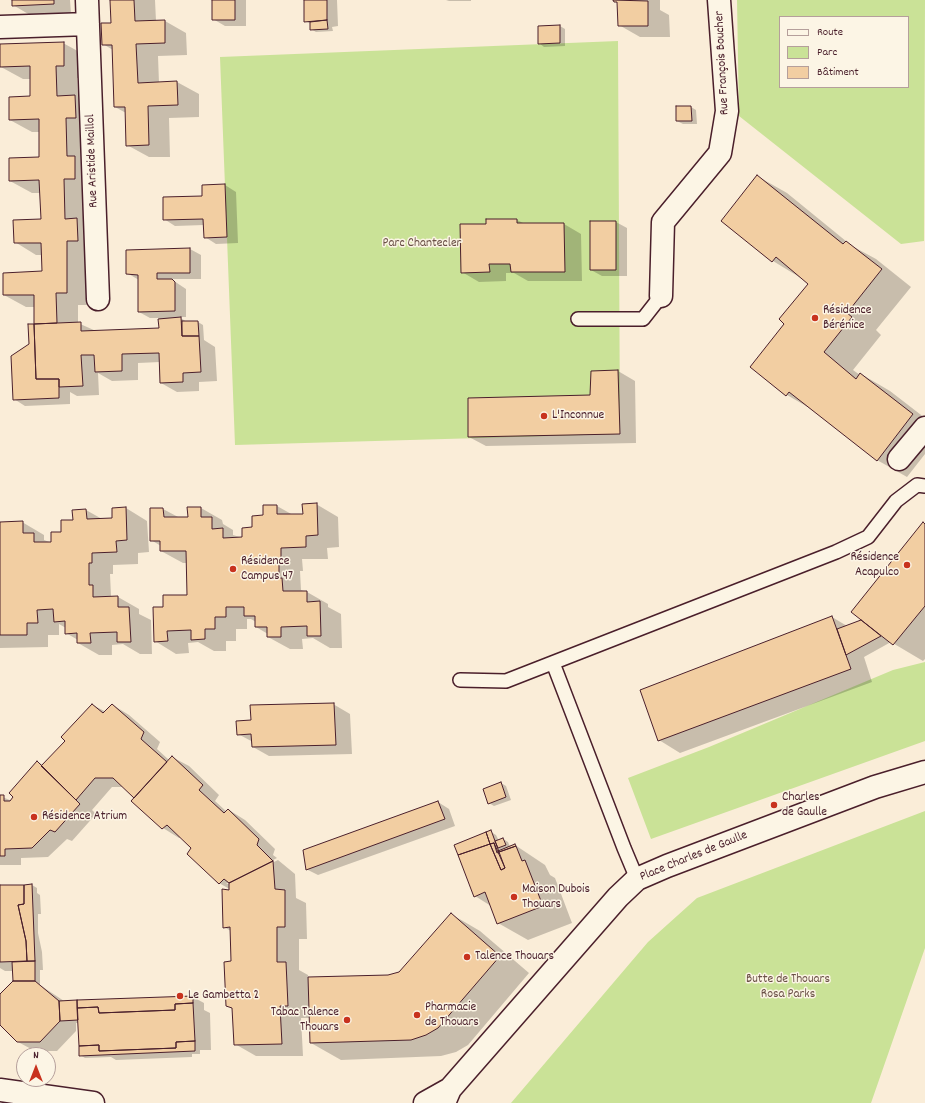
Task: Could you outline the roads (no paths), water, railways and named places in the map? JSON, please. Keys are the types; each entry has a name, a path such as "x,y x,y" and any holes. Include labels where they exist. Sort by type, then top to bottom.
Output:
{"street":[{"name":"Rue Aristide Maillol","path":"87,0 98,299"},
{"name":"Rue François Boucher","path":"661,296 662,222 720,153 727,111 720,0"},
{"path":"0,27 88,24"},
{"path":"900,458 925,428"},
{"name":"Place Charles de Gaulle","path":"424,1103 447,1096 618,897 637,879 666,866 875,787 925,772"},
{"path":"0,1090 93,1103"}],"lane":[{"path":"578,319 643,319 661,296"},
{"path":"460,680 506,681 836,552 868,537 896,501 917,485 925,486"},
{"path":"553,663 637,879"}],"place":[{"name":"Résidence Bérénice","path":"815,318"},
{"name":"L'Inconnue","path":"544,416"},
{"name":"Résidence Acapulco","path":"907,565"},
{"name":"Résidence Campus 47","path":"233,569"},
{"name":"Charles de Gaulle","path":"774,805"},
{"name":"Résidence Atrium","path":"34,817"},
{"name":"Maison Dubois Thouars","path":"514,897"},
{"name":"Talence Thouars","path":"467,957"},
{"name":"Le Gambetta 2","path":"180,996"},
{"name":"Pharmacie de Thouars","path":"417,1015"},
{"name":"Tabac Talence Thouars","path":"347,1020"}],"park label":[{"name":"Parc Chantecler","path":"422,244"},
{"name":"Butte de Thouars Rosa Parks","path":"788,988"}]}
